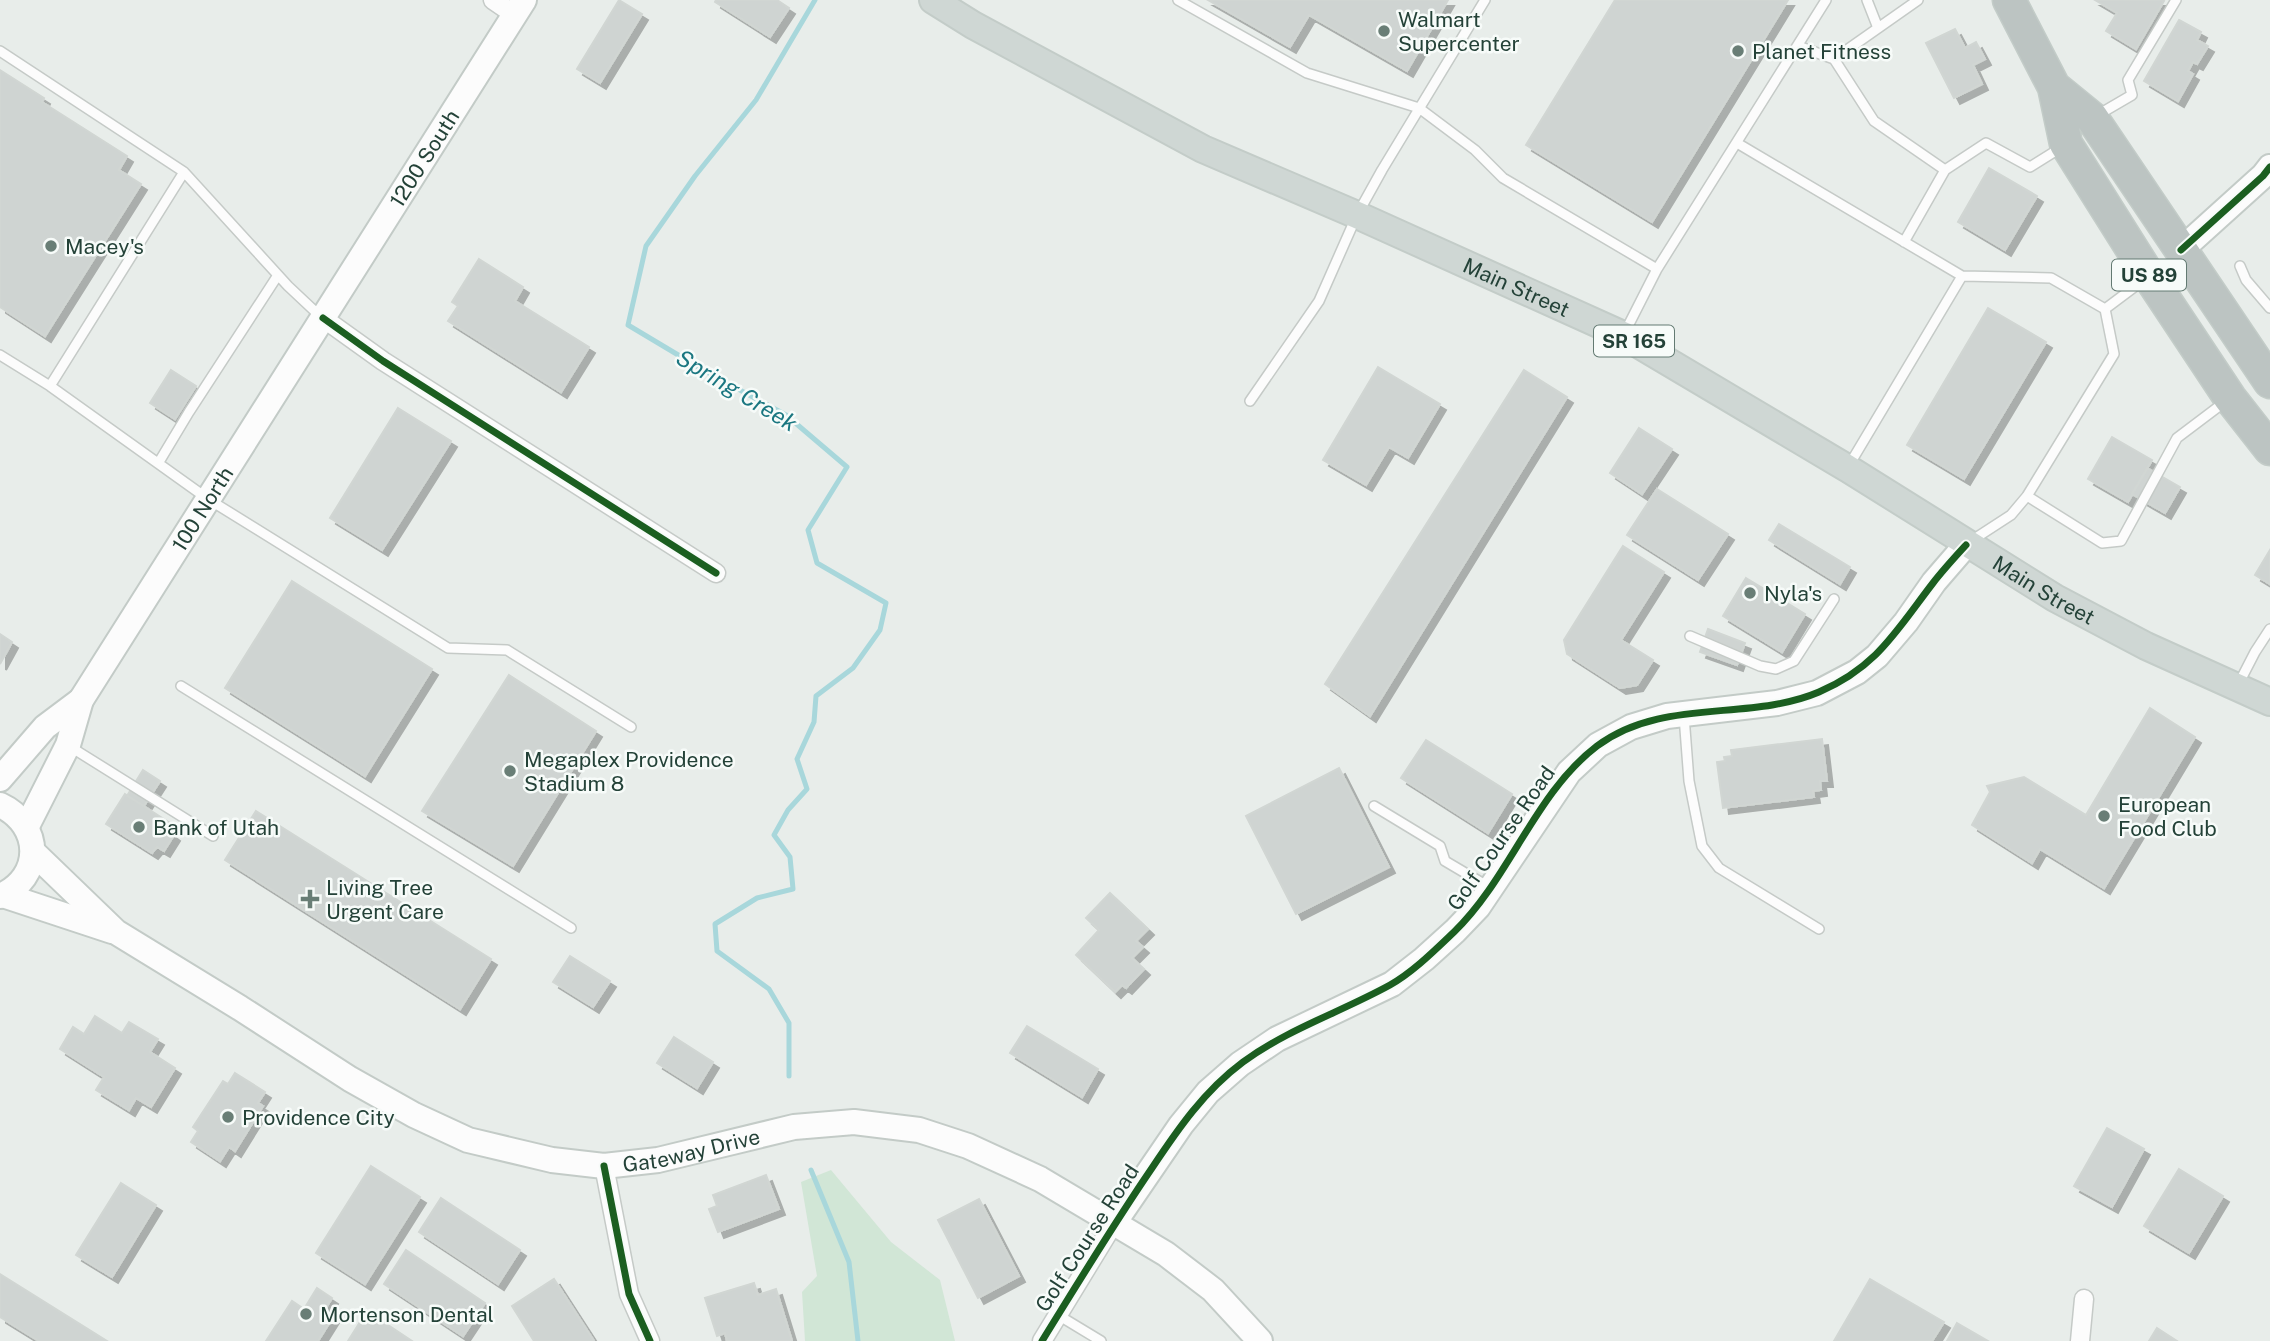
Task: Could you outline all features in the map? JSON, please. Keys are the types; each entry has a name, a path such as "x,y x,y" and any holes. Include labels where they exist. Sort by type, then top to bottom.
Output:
{"highway":[{"name":"US 89","path":"2015,2 2053,87 2066,144 2230,398 2270,449"},
{"name":"US 89","path":"2053,87 2092,118 2270,382"}],"main road":[{"name":"Main Street","path":"933,0 1203,149 1623,335 1847,468 1966,545 2055,598 2112,628 2270,702"},
{"name":"1200 South","path":"323,318 519,7"},
{"path":"2181,250 2270,167"},
{"name":"100 North","path":"27,826 68,745 81,700 323,318"},
{"name":"Golf Course Road","path":"1114,1223 1181,1125 1208,1092 1240,1064 1277,1039 1392,984 1455,931 1478,907 1569,772 1598,745 1631,727 1667,716 1777,703 1817,693 1857,672 1877,656 1966,545"},
{"name":"100 North","path":"0,779 45,727 81,700"},
{"path":"0,805 18,815 27,826 33,852 17,885 1,896"},
{"name":"Gateway Drive","path":"33,852 116,932 350,1079 414,1115 468,1140 552,1160 604,1166 659,1160 794,1127 854,1122 919,1130 968,1146 1040,1180 1166,1254 1213,1290 1260,1341"},
{"name":"Gateway Drive","path":"1,896 116,932"}],"street":[{"path":"493,0 519,7"},
{"path":"323,318 383,361 716,573"},
{"path":"604,1166 629,1294 650,1341"},
{"name":"Golf Course Road","path":"1042,1341 1114,1223"},
{"path":"2080,1341 2084,1299"}],"lane":[{"path":"1178,0 1307,73 1419,108 1475,150 1503,178 1657,268"},
{"path":"1250,401 1319,301 1357,215 1485,0"},
{"path":"1623,335 1657,268 1826,0"},
{"path":"1867,0 1878,28"},
{"path":"1833,59 1918,0"},
{"path":"2092,118 2132,95 2127,80 2176,0"},
{"path":"1798,46 1833,59 1874,121 1945,170"},
{"path":"0,51 184,172 278,275 323,318"},
{"path":"1737,143 1962,276 2051,278 2105,309 2114,354 2027,496 2011,515 1966,545"},
{"path":"1904,242 1945,170 1986,143 2030,167 2066,144"},
{"path":"50,386 184,172"},
{"path":"2240,266 2246,280 2270,308"},
{"path":"159,462 278,275"},
{"path":"1847,468 1962,276"},
{"path":"2105,309 2149,276"},
{"path":"0,355 50,386 208,499 449,648 507,650 631,727"},
{"path":"2027,496 2102,543 2121,541 2176,438 2230,398"},
{"path":"1690,636 1760,666 1776,669 1794,661 1833,599"},
{"path":"2237,688 2270,629"},
{"path":"181,686 571,928"},
{"path":"1684,715 1689,781 1702,846 1718,868 1819,929"},
{"path":"68,745 213,836"},
{"path":"1374,806 1440,846 1445,861 1490,888"},
{"path":"1058,1315 1101,1341"}],"green space":[{"path":"831,1170 891,1242 940,1280 955,1341 805,1341 802,1292 817,1276 801,1182"}],"building":[{"path":"619,0 642,14 600,83 577,69"},
{"path":"777,0 789,8 770,37 715,2"},
{"name":"Walmart Supercenter","path":"1208,0 1448,0 1407,71 1309,15 1290,47"},
{"path":"1615,0 1788,0 1652,222 1526,145"},
{"path":"2095,0 2164,1 2136,49 2106,31 2117,13"},
{"path":"2179,20 2201,32 2197,40 2208,46 2197,64 2193,62 2188,71 2193,74 2178,101 2144,81"},
{"path":"1955,29 1965,48 1976,42 1985,59 1973,65 1982,84 1954,98 1926,43"},
{"name":"Macey's","path":"0,70 44,98 42,102 127,156 119,170 141,184 45,336 0,307"},
{"path":"1989,168 2037,196 2005,250 1958,222"},
{"path":"479,259 523,287 515,301 589,347 561,392 448,321 458,306 452,302"},
{"path":"1988,308 2046,342 1964,479 1907,445"},
{"path":"1378,367 1440,404 1408,458 1389,447 1366,485 1323,460"},
{"path":"171,370 196,386 175,419 150,403"},
{"path":"1524,370 1567,397 1370,716 1325,684"},
{"path":"398,408 451,441 382,550 330,518"},
{"path":"1639,428 1672,449 1642,494 1610,473"},
{"path":"2112,437 2152,460 2128,502 2088,479"},
{"path":"2147,468 2180,487 2165,513 2132,494"},
{"path":"1657,489 1728,534 1698,580 1627,535"},
{"path":"1779,524 1850,567 1840,584 1769,540"},
{"path":"1623,546 1664,572 1621,640 1653,660 1637,685 1620,688 1567,654 1564,640"},
{"path":"2270,550 2270,584 2255,575"},
{"path":"1746,578 1805,614 1782,652 1723,616"},
{"path":"292,581 432,669 365,776 225,688"},
{"path":"1708,629 1745,643 1737,665 1700,652"},
{"path":"0,634 12,642 0,664"},
{"name":"Megaplex Providence Stadium 8","path":"509,675 596,731 513,866 422,811"},
{"path":"2150,708 2195,737 2104,888 2040,849 2032,863 1972,825 1990,792 1987,786 2024,777 2086,815"},
{"path":"1822,739 1827,781 1820,781 1821,790 1813,791 1814,797 1723,808 1717,762 1732,756 1731,750"},
{"path":"1426,740 1512,794 1488,833 1401,778"},
{"path":"1339,768 1389,867 1296,914 1246,816"},
{"path":"143,770 160,781 144,806 127,796"},
{"name":"Bank of Utah","path":"125,794 170,823 166,829 174,835 164,851 157,847 152,853 106,824"},
{"path":"256,811 491,959 460,1009 225,860"},
{"path":"1110,893 1148,929 1136,941 1143,947 1132,958 1144,969 1126,988 1122,985 1115,992 1076,955 1099,930 1086,918"},
{"path":"570,956 610,981 593,1007 553,982"},
{"path":"95,1016 122,1033 129,1022 158,1039 150,1052 175,1068 151,1107 136,1098 129,1110 96,1090 104,1077 60,1049 73,1027 84,1034"},
{"path":"1027,1026 1098,1069 1082,1097 1010,1053"},
{"path":"674,1037 713,1062 697,1088 657,1063"},
{"name":"Providence City","path":"235,1073 265,1092 258,1103 263,1106 235,1151 229,1147 220,1161 191,1142 198,1131 193,1127 223,1081 228,1084"},
{"path":"2107,1128 2144,1149 2112,1207 2074,1186"},
{"path":"371,1166 420,1197 365,1284 316,1253"},
{"path":"2179,1169 2223,1196 2189,1253 2144,1226"},
{"path":"766,1175 779,1209 718,1232 709,1209 717,1206 713,1195"},
{"path":"121,1183 156,1205 112,1277 76,1255"},
{"path":"441,1198 520,1250 498,1284 419,1232"},
{"path":"979,1199 1019,1276 978,1298 938,1220"},
{"path":"406,1250 485,1303 463,1336 384,1284"},
{"path":"0,1274 107,1341 39,1341 0,1317"},
{"path":"554,1279 594,1341 534,1341 512,1306"},
{"path":"1870,1279 1944,1322 1932,1341 1834,1341"},
{"path":"754,1283 758,1295 776,1289 792,1341 727,1341 725,1333 717,1336 705,1298"},
{"name":"Mortenson Dental","path":"317,1288 332,1298 324,1311 333,1317 318,1341 266,1341 292,1301 304,1309"},
{"path":"367,1311 412,1341 348,1341"},
{"path":"1957,1323 1988,1341 1947,1341"},
{"path":"2157,1328 2177,1341 2149,1341"}],"waterway":[{"name":"Spring Creek","path":"789,1076 789,1023 769,989 717,951 715,924 757,898 793,889 790,857 774,835 788,810 807,789 797,759 814,722 816,696 853,668 880,630 886,603 817,563 808,530 847,467 786,415 628,325 646,246 695,176 756,100 815,0"},
{"name":"Spring Creek","path":"811,1170 849,1262 858,1341"}],"cycle path":[{"path":"2181,250 2270,167"},
{"path":"323,318 383,361 716,573"},
{"path":"1042,1341 1138,1189 1172,1139 1216,1085 1260,1050 1390,985 1431,954 1474,910 1556,787 1575,765 1597,746 1622,731 1649,721 1792,701 1839,682 1884,646 1966,545"},
{"path":"604,1166 629,1294 650,1341"}],"place":[{"name":"Walmart Supercenter","path":"1384,31"},
{"name":"Planet Fitness","path":"1738,51"},
{"name":"Macey's","path":"51,246"},
{"name":"Nyla's","path":"1750,593"},
{"name":"Megaplex Providence Stadium 8","path":"510,771"},
{"name":"European Food Club","path":"2104,816"},
{"name":"Bank of Utah","path":"139,827"},
{"name":"Living Tree Urgent Care","path":"310,899"},
{"name":"Providence City","path":"228,1117"},
{"name":"Mortenson Dental","path":"306,1314"}]}
